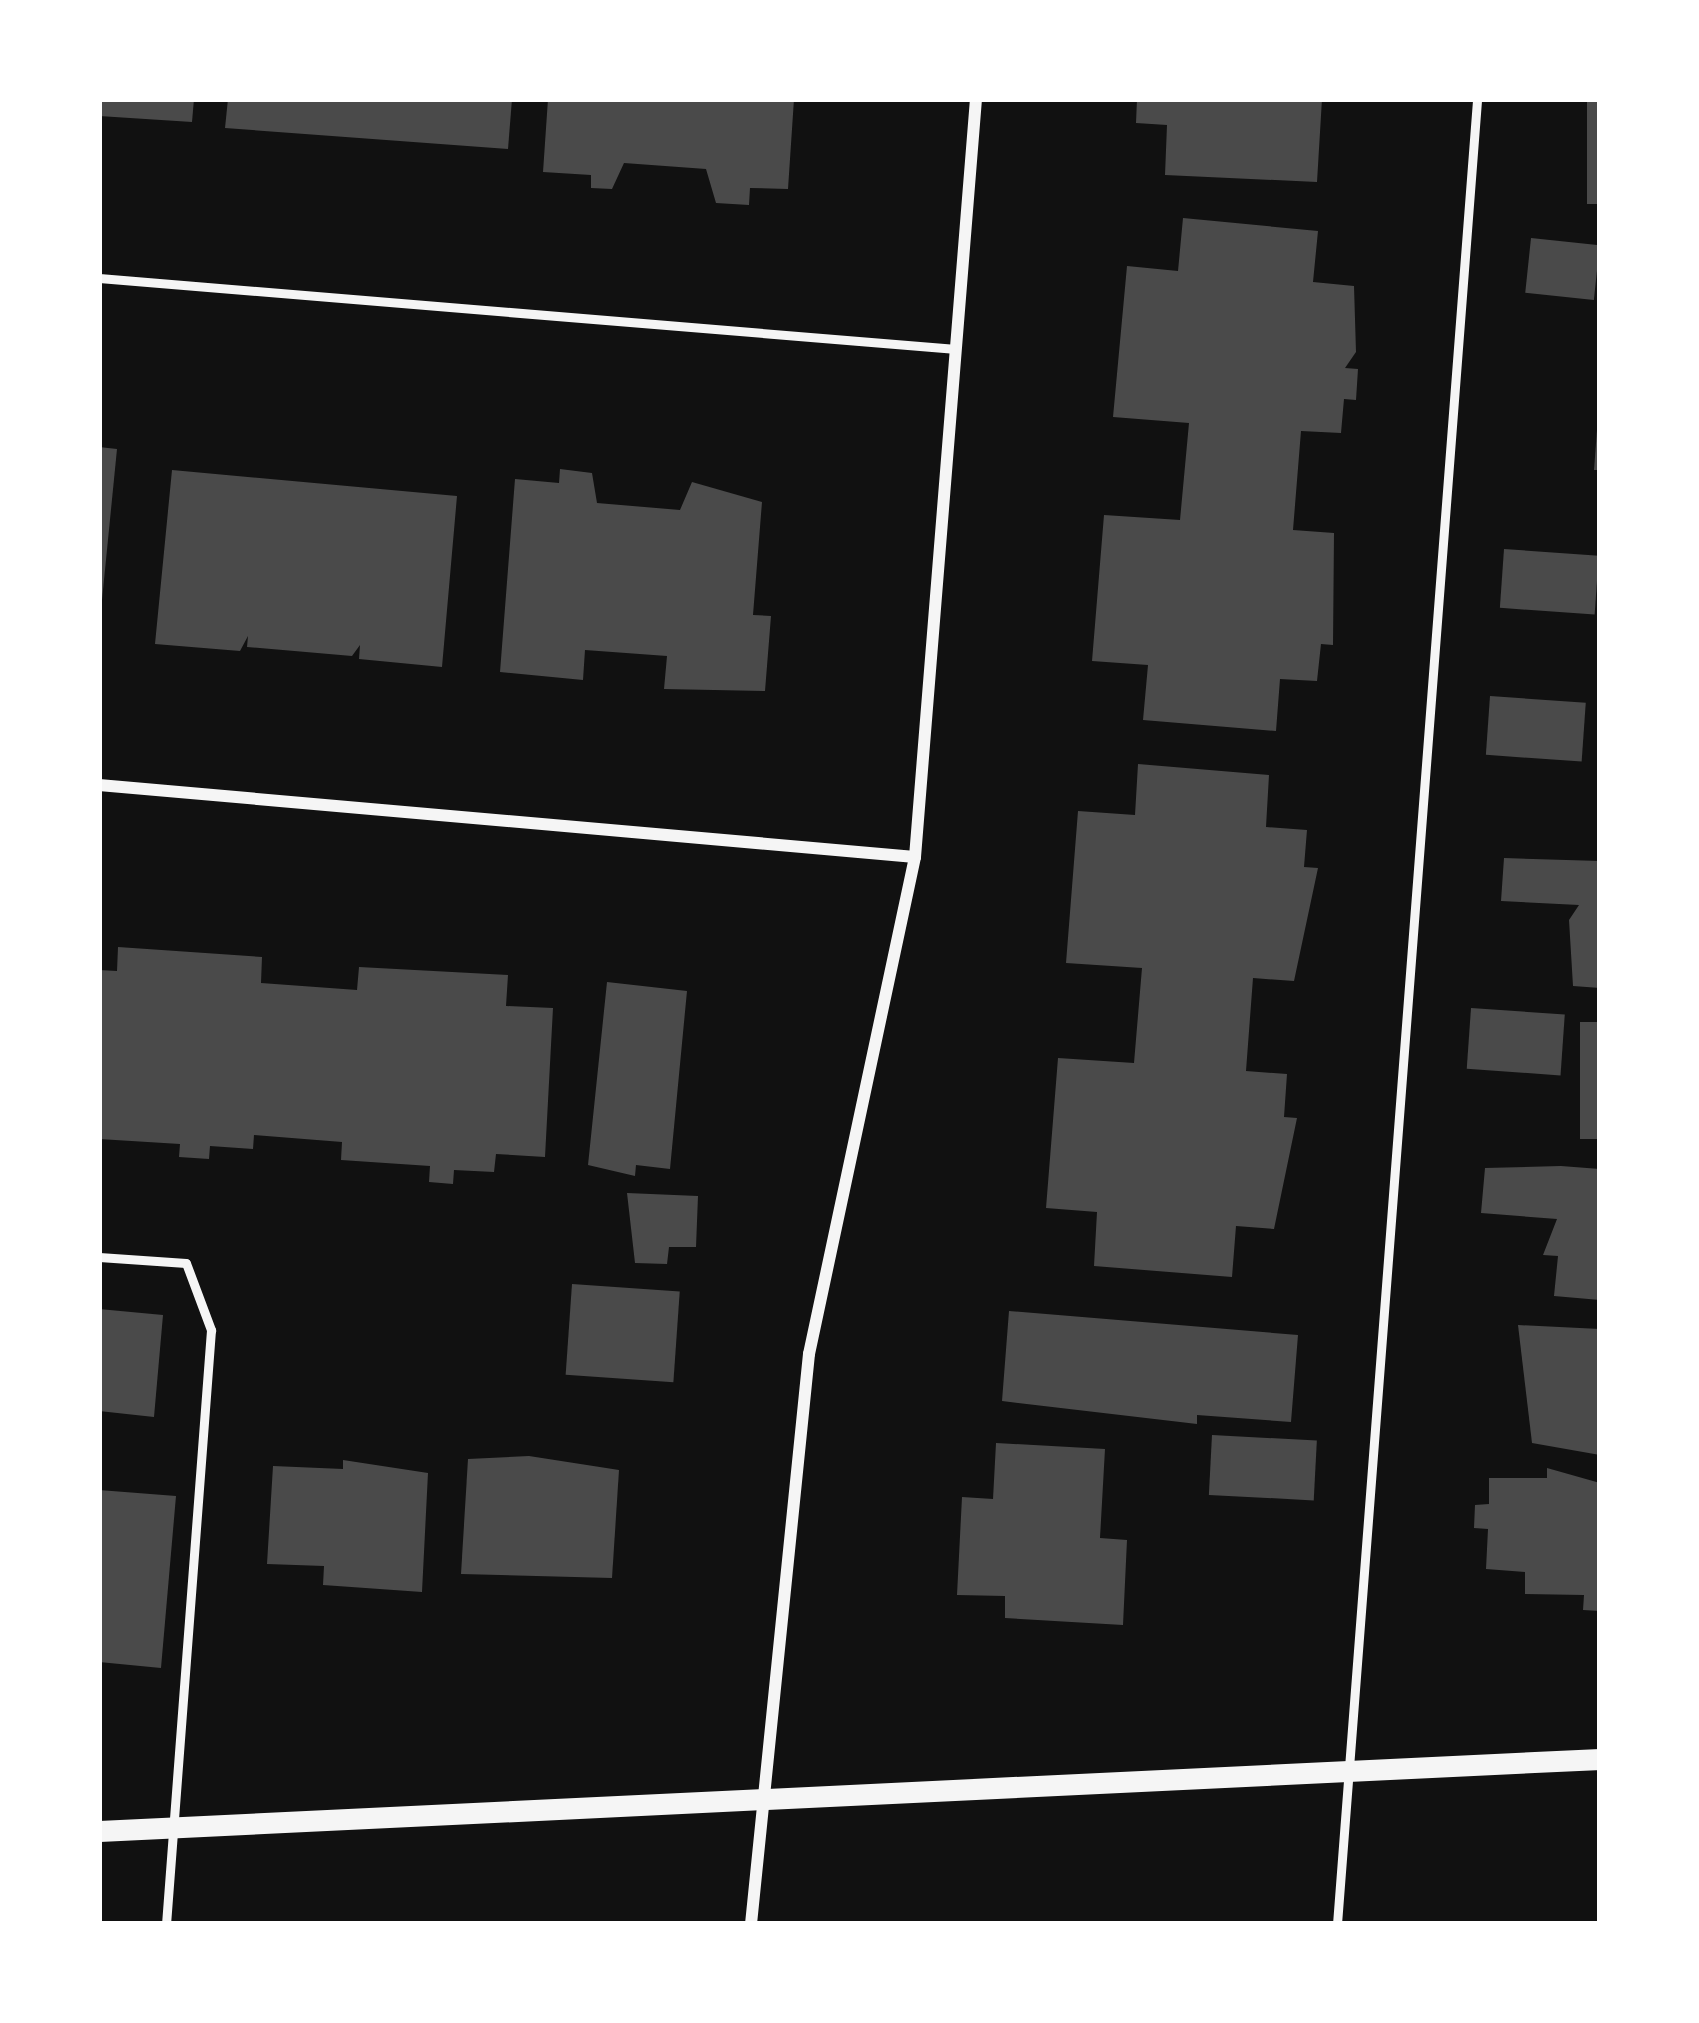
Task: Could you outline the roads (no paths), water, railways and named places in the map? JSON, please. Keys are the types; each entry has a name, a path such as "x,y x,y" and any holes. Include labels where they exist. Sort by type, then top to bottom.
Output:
{"street":[{"path":"751,1924 760,1798 809,1354 915,857 976,99"},
{"path":"99,785 915,857"},
{"path":"99,1831 1347,1768 1600,1760"}],"lane":[{"path":"1337,1924 1347,1768 1364,1651 1477,99"},
{"path":"99,278 956,349"},
{"path":"99,1257 186,1263 211,1330 166,1924"}]}
